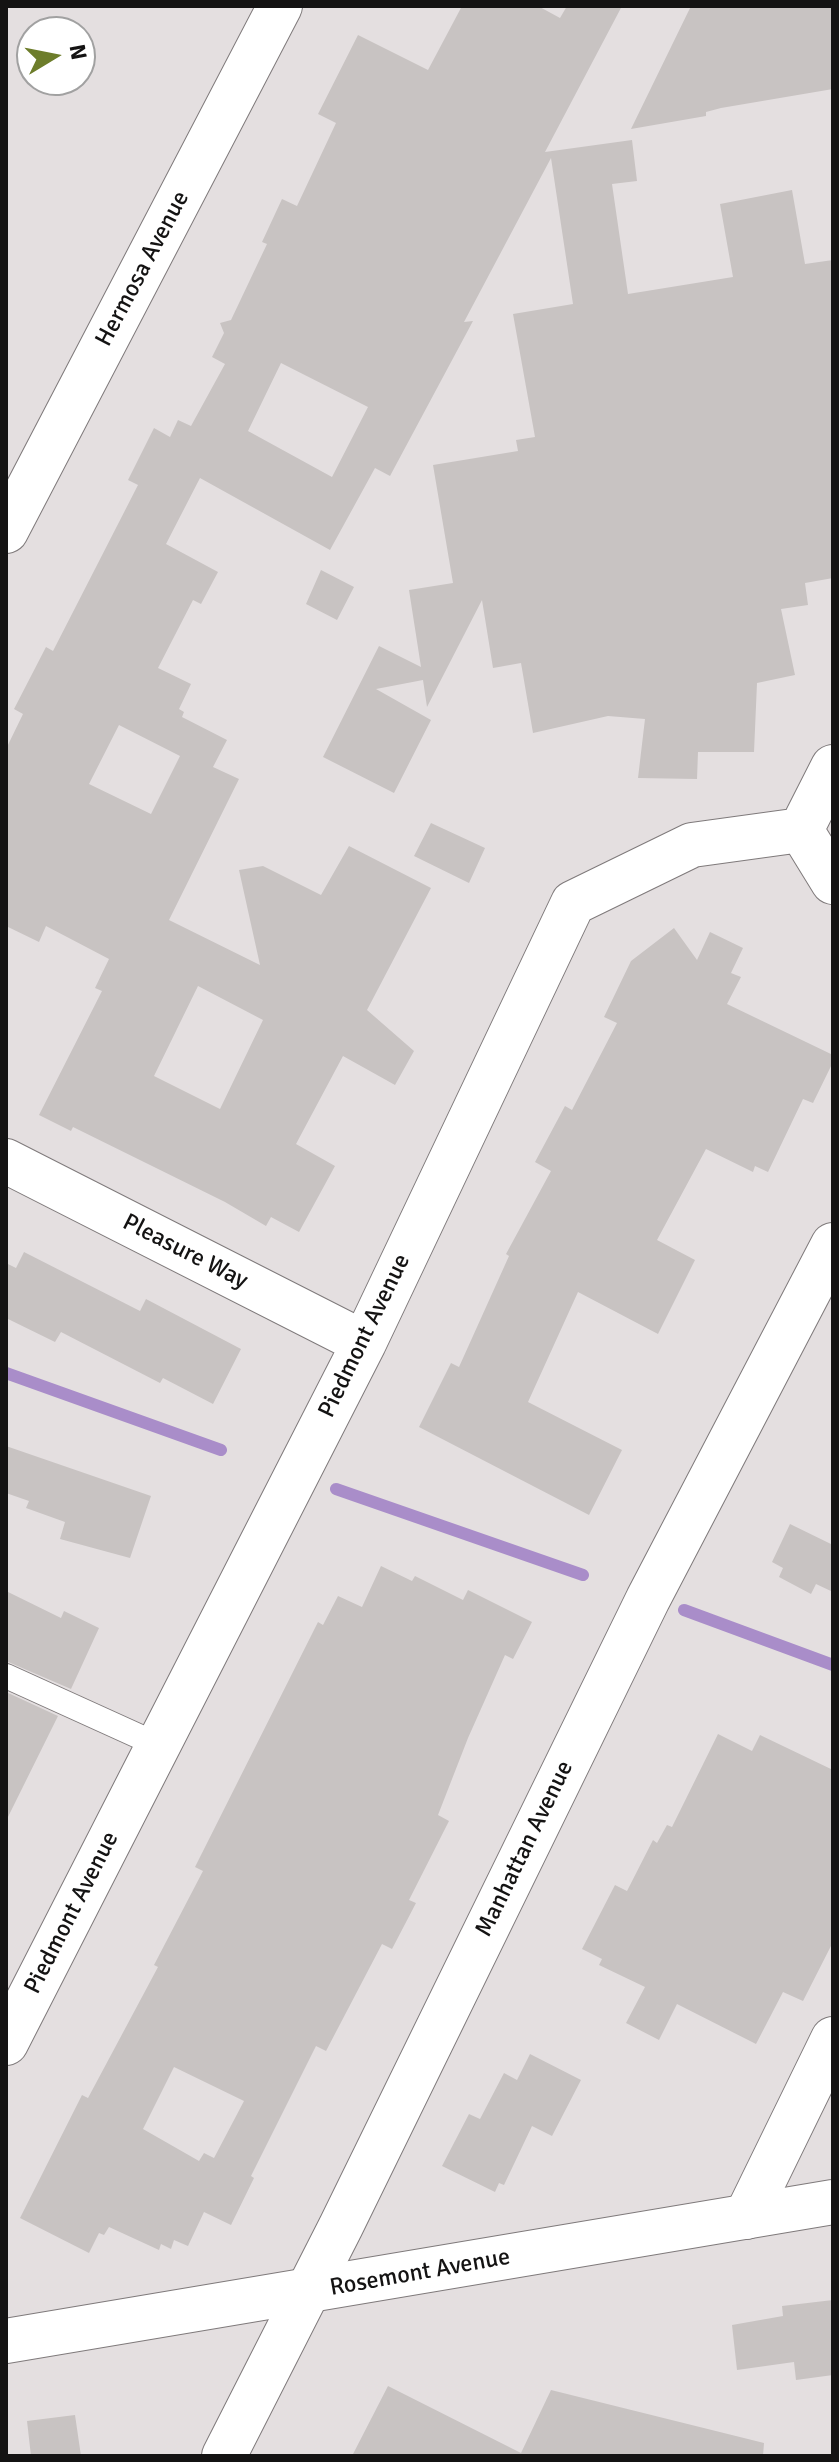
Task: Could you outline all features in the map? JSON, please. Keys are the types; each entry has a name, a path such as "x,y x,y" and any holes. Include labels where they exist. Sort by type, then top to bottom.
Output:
{"street":[{"name":"Hermosa Avenue","path":"6,531 280,6"},
{"path":"833,767 801,830 833,882"},
{"name":"Piedmont Avenue","path":"6,2043 364,1343 573,903 692,845 801,830"},
{"name":"Pleasure Way","path":"6,1161 364,1343"},
{"name":"Manhattan Avenue","path":"224,2456 308,2292 648,1599 833,1245"},
{"path":"746,2217 833,2039"},
{"name":"Rosemont Avenue","path":"6,2341 833,2202"}],"lane":[{"path":"6,1676 158,1745"}],"building":[{"path":"462,6 538,6 560,18 567,6 622,6 545,152 632,140 637,181 612,184 628,294 733,277 720,204 792,190 805,264 833,260 833,578 805,583 808,605 781,609 795,675 757,683 754,752 698,752 697,779 638,778 645,719 608,716 533,733 521,663 493,668 482,600 427,707 423,680 376,689 431,720 394,793 323,757 379,646 421,667 409,590 453,583 433,465 518,451 516,440 535,437 513,314 573,304 551,158 464,322 473,321 390,476 375,468 330,550 200,478 166,544 218,572 201,604 193,600 158,668 191,684 179,709 184,712 182,717 227,740 213,767 239,779 169,920 260,965 239,870 263,866 321,895 349,846 431,888 367,1010 414,1051 395,1085 343,1056 296,1144 335,1166 299,1232 271,1217 266,1226 225,1202 73,1127 71,1131 39,1115 102,991 95,988 109,959 46,926 39,942 6,926 6,749 23,714 14,709 46,647 53,651 138,485 128,480 154,428 170,437 178,420 191,426 225,364 212,357 224,333 220,323 231,320 267,244 262,242 282,199 297,206 336,123 318,114 358,35 428,70","holes":["281,363 368,407 332,477 248,431","119,725 180,756 151,814 89,784","198,986 263,1020 220,1109 154,1076"]},
{"path":"691,6 833,6 833,89 721,108 706,112 706,116 631,129"},
{"path":"321,570 354,587 337,620 306,604"},
{"path":"431,823 485,848 469,883 414,856"},
{"path":"674,928 697,960 710,932 743,948 731,973 741,977 727,1004 833,1055 833,1062 813,1103 803,1099 768,1172 755,1166 753,1172 706,1149 657,1240 695,1260 658,1334 578,1292 528,1402 622,1450 589,1515 419,1427 451,1363 459,1367 509,1256 506,1254 551,1171 535,1162 565,1106 572,1110 617,1023 604,1017 631,961"},
{"path":"24,1252 140,1311 146,1299 241,1349 213,1404 163,1378 160,1383 61,1332 55,1342 6,1318 6,1263 16,1268"},
{"path":"6,1446 151,1496 130,1558 60,1539 65,1522 26,1508 29,1501 6,1493"},
{"path":"790,1524 833,1545 833,1592 816,1584 811,1594 779,1577 783,1568 772,1562"},
{"path":"381,1566 412,1581 415,1576 463,1600 468,1590 532,1622 513,1659 505,1655 468,1738 438,1815 449,1821 409,1900 416,1903 392,1949 382,1944 326,2051 316,2046 251,2176 254,2178 231,2225 204,2212 188,2246 174,2240 171,2249 161,2244 159,2250 109,2227 104,2235 99,2233 89,2253 20,2218 82,2095 88,2098 158,1967 154,1965 203,1871 195,1867 318,1622 323,1625 338,1596 362,1607","holes":["174,2067 244,2101 214,2158 204,2153 199,2161 143,2129"]},
{"path":"6,1591 61,1618 64,1611 99,1628 71,1689 6,1661"},
{"path":"6,1692 58,1716 6,1821"},
{"path":"718,1734 752,1751 760,1735 833,1770 833,1942 803,2001 783,1992 756,2044 677,2004 659,2040 626,2023 645,1987 599,1965 602,1959 582,1949 615,1885 627,1891 653,1840 657,1843 667,1825 672,1827"},
{"path":"530,2054 581,2080 552,2136 532,2126 504,2185 499,2183 495,2192 442,2166 469,2114 480,2119 504,2073 517,2080"},
{"path":"833,2300 833,2375 796,2380 794,2362 737,2370 732,2325 783,2316 782,2306"},
{"path":"388,2386 521,2453 551,2390 764,2443 763,2456 352,2456"},
{"path":"75,2415 81,2456 31,2456 27,2421"}],"waterway":[{"path":"6,1373 221,1450"},
{"path":"336,1489 583,1575"},
{"path":"684,1610 833,1665"}]}
